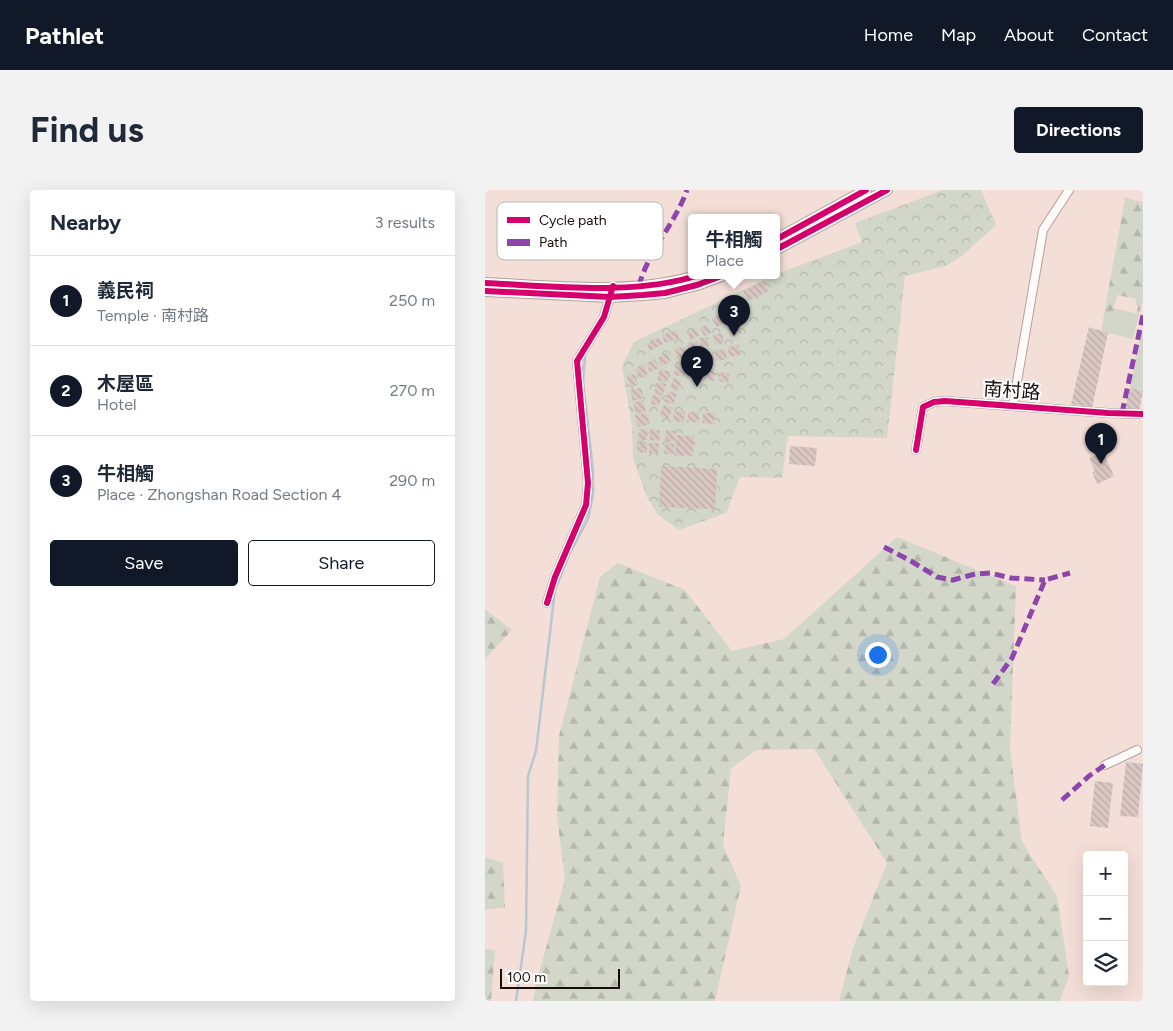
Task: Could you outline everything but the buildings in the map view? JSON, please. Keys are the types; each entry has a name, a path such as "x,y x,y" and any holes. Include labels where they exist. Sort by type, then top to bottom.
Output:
{"main road":[{"path":"780,237 867,190"},
{"path":"780,247 887,190"},
{"path":"485,283 613,286 660,284 688,278"},
{"path":"485,292 610,298 665,293 697,286 714,279"}],"street":[{"path":"1013,405 1043,230 1069,190"},
{"path":"547,602 555,577 585,505 587,483 577,361 604,317 613,286"},
{"name":"南村路","path":"916,450 923,407 945,400 1143,414"},
{"path":"1105,765 1137,750"}],"green space":[{"path":"943,190 981,190 996,225 963,255 946,266 905,276 887,438 788,436 782,478 740,477 726,513 679,530 658,515 647,497 633,458 632,427 622,366 634,342 766,279 780,279 780,273 862,242 855,223"},
{"path":"1125,198 1143,202 1143,301 1139,314 1137,313 1138,305 1136,304 1136,299 1117,295 1108,333 1101,331"},
{"path":"1114,308 1139,314 1133,339 1108,333"},
{"path":"1143,332 1143,391 1130,388"},
{"path":"897,537 1016,586 1010,749 1022,842 1057,896 1069,976 1060,1001 839,1001 853,948 887,863 814,749 757,750 731,768 723,845 741,886 715,1001 533,1001 565,879 557,817 559,736 600,577 618,563 685,590 732,651 784,639"},
{"path":"485,609 512,630 485,659"},
{"path":"485,857 503,863 505,907 485,910"},
{"path":"485,949 495,950 491,1001 485,1001"}],"waterway":[{"path":"516,1001 526,931 528,776 536,751 555,590 569,555 588,519 593,495 593,470 583,382 585,357"}],"marked path":[{"path":"663,236 687,190"},
{"path":"639,286 650,260"},
{"path":"1122,413 1143,315"},
{"path":"884,547 937,577 953,580 975,574 990,573 1011,578 1045,580"},
{"path":"993,684 1012,658 1045,580 1070,573"},
{"path":"1062,800 1089,776 1105,765"}],"cycle path":[{"path":"780,237 866,190"},
{"path":"780,247 887,190"},
{"path":"485,283 621,288 648,286 688,278"},
{"path":"485,291 610,297 665,293 713,279"},
{"path":"547,603 555,577 586,505 588,483 577,361 604,317 613,286"},
{"path":"916,450 923,407 934,402 945,401 1143,414"}],"place":[{"name":"牛相觸","path":"734,336"},
{"name":"木屋區","path":"697,387"},
{"name":"義民祠","path":"1101,464"}]}
